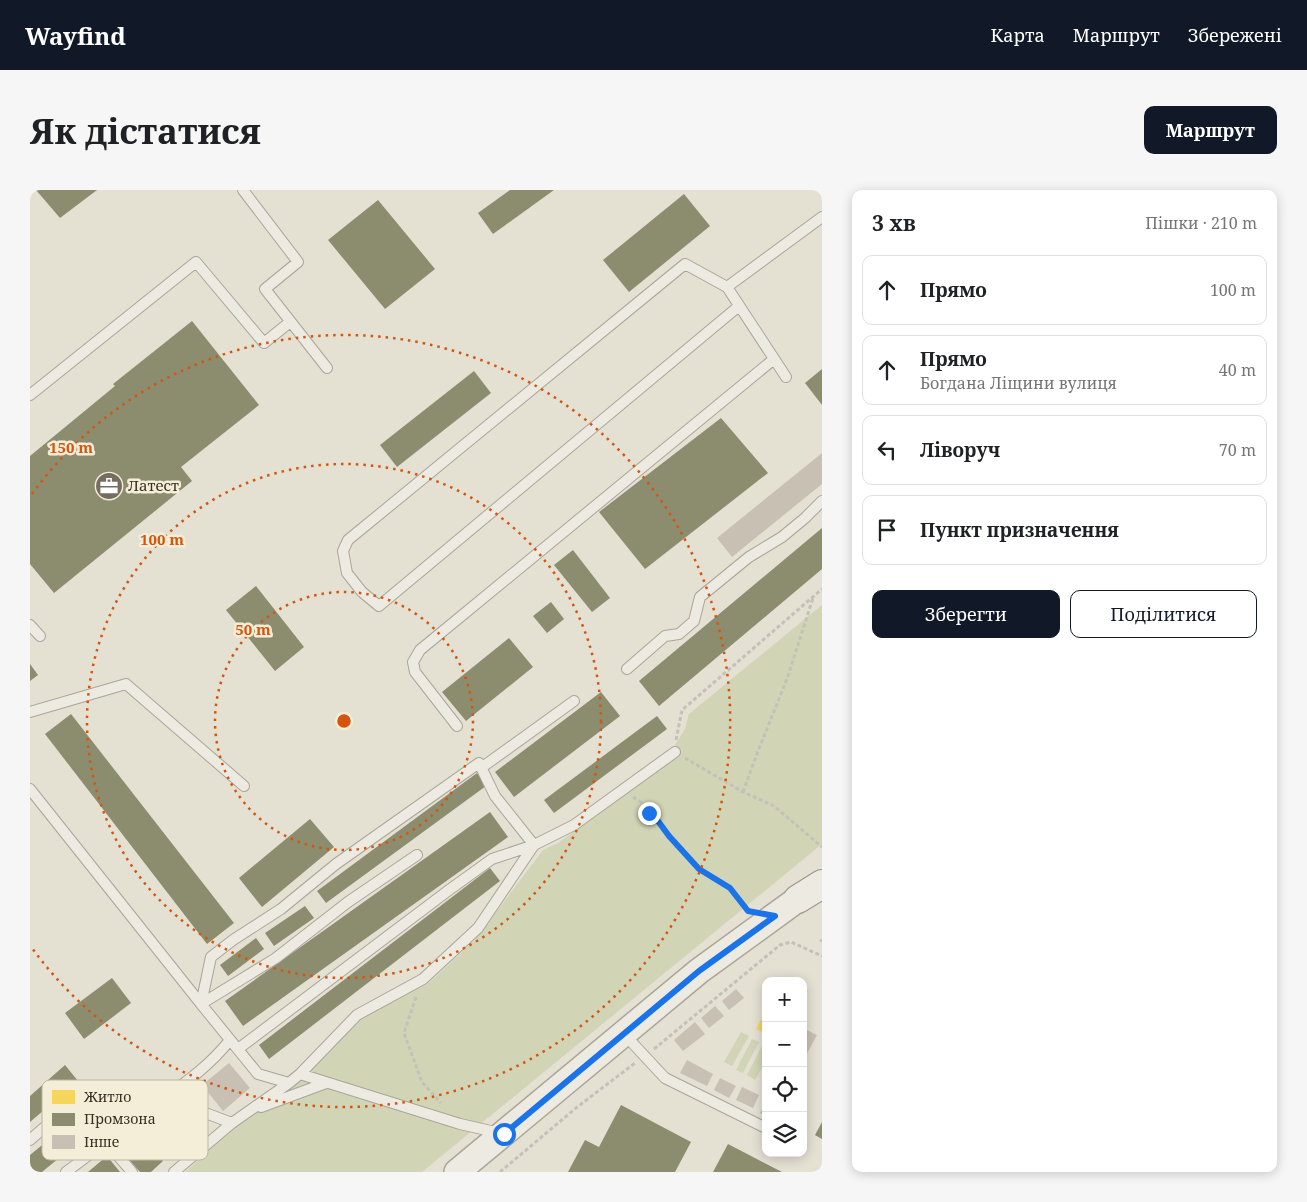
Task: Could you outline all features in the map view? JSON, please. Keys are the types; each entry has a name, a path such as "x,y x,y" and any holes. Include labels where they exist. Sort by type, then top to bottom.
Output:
{"main road":[{"path":"810,904 822,884"}],"street":[{"path":"457,1172 699,971 775,916 810,904"}],"lane":[{"path":"244,190 298,262 265,289 327,368"},
{"path":"727,287 822,218"},
{"path":"30,395 196,262 264,343 290,322"},
{"path":"739,306 379,606 362,592 347,573 343,552 348,540 685,264 727,287 786,377"},
{"path":"457,726 414,672 413,662 420,650 774,358"},
{"path":"627,669 665,636 679,634 694,621 700,597 749,557 806,518 822,501"},
{"path":"30,625 40,636"},
{"path":"30,712 126,684 244,786"},
{"path":"481,768 574,701"},
{"path":"238,1049 449,890 492,860 534,845 574,825 674,752"},
{"path":"201,1004 211,957 233,940 281,909 336,864 479,763 495,796 534,845"},
{"path":"30,789 258,1074 289,1083"},
{"path":"208,1143 232,1123 300,1074 357,1015 423,978 478,928 534,845"},
{"path":"201,1004 276,958 348,902 417,855"},
{"path":"624,1034 665,1078 762,1126"},
{"path":"189,1080 222,1050 230,1040"},
{"path":"300,1074 460,1124 504,1134"},
{"path":"248,1112 326,1083"},
{"path":"208,1114 232,1123"},
{"path":"30,1140 42,1129"},
{"path":"66,1172 82,1160"},
{"path":"122,1160 132,1172"},
{"path":"174,1172 188,1160"}],"path":[{"path":"822,589 682,710 674,752 743,792 774,806 822,847"},
{"path":"743,792 787,679 813,596"},
{"path":"620,791 641,802 699,869 730,888 748,911 775,916"},
{"path":"500,1172 576,1108 677,1031 780,945 791,942 822,956"},
{"path":"423,978 404,1033 422,1082 460,1124"}],"green space":[{"path":"822,605 822,844 422,1172 185,1172 199,1160 208,1160 208,1152 214,1142 360,1018 430,982 475,940 543,850 558,843 662,766 685,729 689,714"},
{"path":"741,1032 749,1036 732,1066 724,1062"},
{"path":"752,1039 759,1042 743,1073 736,1070"},
{"path":"762,1046 762,1067 755,1080 747,1075"}],"building: Житло":[{"path":"762,1018 762,1032 756,1029"}],"building: Промзона":[{"path":"36,190 97,190 60,218"},
{"path":"510,190 554,190 493,234 478,213"},
{"path":"684,194 710,226 629,292 603,260"},
{"path":"378,200 435,269 385,309 328,240"},
{"path":"192,321 259,405 181,467 192,481 54,593 30,564 30,456 115,386 113,384"},
{"path":"822,369 822,405 805,383"},
{"path":"474,371 491,393 397,467 380,445"},
{"path":"721,418 768,473 645,569 599,512"},
{"path":"822,528 822,569 659,706 639,681"},
{"path":"573,550 610,598 592,612 554,565"},
{"path":"256,586 304,647 275,671 226,610"},
{"path":"551,602 564,619 547,633 533,616"},
{"path":"509,638 533,667 466,721 442,692"},
{"path":"30,664 38,675 30,681"},
{"path":"601,692 620,716 514,797 495,772"},
{"path":"71,714 234,923 207,944 45,734"},
{"path":"657,716 667,729 554,813 544,800"},
{"path":"477,773 486,786 326,903 317,891"},
{"path":"490,812 508,837 243,1026 225,1001"},
{"path":"310,819 334,847 262,907 239,878"},
{"path":"490,868 500,881 269,1059 259,1045"},
{"path":"305,906 314,918 274,946 265,933"},
{"path":"256,938 264,949 228,976 220,965"},
{"path":"112,978 131,1003 84,1039 65,1013"},
{"path":"65,1065 77,1080 48,1080"},
{"path":"42,1085 42,1112 30,1122 30,1096"},
{"path":"621,1105 691,1142 675,1172 568,1172 585,1140 599,1147"},
{"path":"822,1122 822,1139 815,1135"},
{"path":"728,1144 782,1172 713,1172"},
{"path":"42,1145 42,1160 57,1160 42,1172 30,1172 30,1155"},
{"path":"102,1160 110,1160 120,1172 88,1172"},
{"path":"130,1160 163,1161 151,1172 140,1172"}],"building: Інше":[{"path":"822,453 822,484 732,557 717,538"},
{"path":"736,989 744,998 729,1010 722,1001"},
{"path":"715,1006 724,1016 709,1028 701,1018"},
{"path":"695,1022 705,1034 683,1051 674,1040"},
{"path":"807,1030 817,1035 807,1054"},
{"path":"687,1060 713,1074 707,1086 680,1073"},
{"path":"229,1063 250,1088 223,1111 208,1092 208,1080"},
{"path":"720,1078 736,1086 729,1098 714,1090"},
{"path":"742,1087 759,1095 753,1108 736,1100"}],"place":[{"name":"Латест","path":"109,486"}],"route":[{"path":"504,1134 699,971 775,916 748,911 730,888 699,869 679,848 654,816 649,813"}]}
